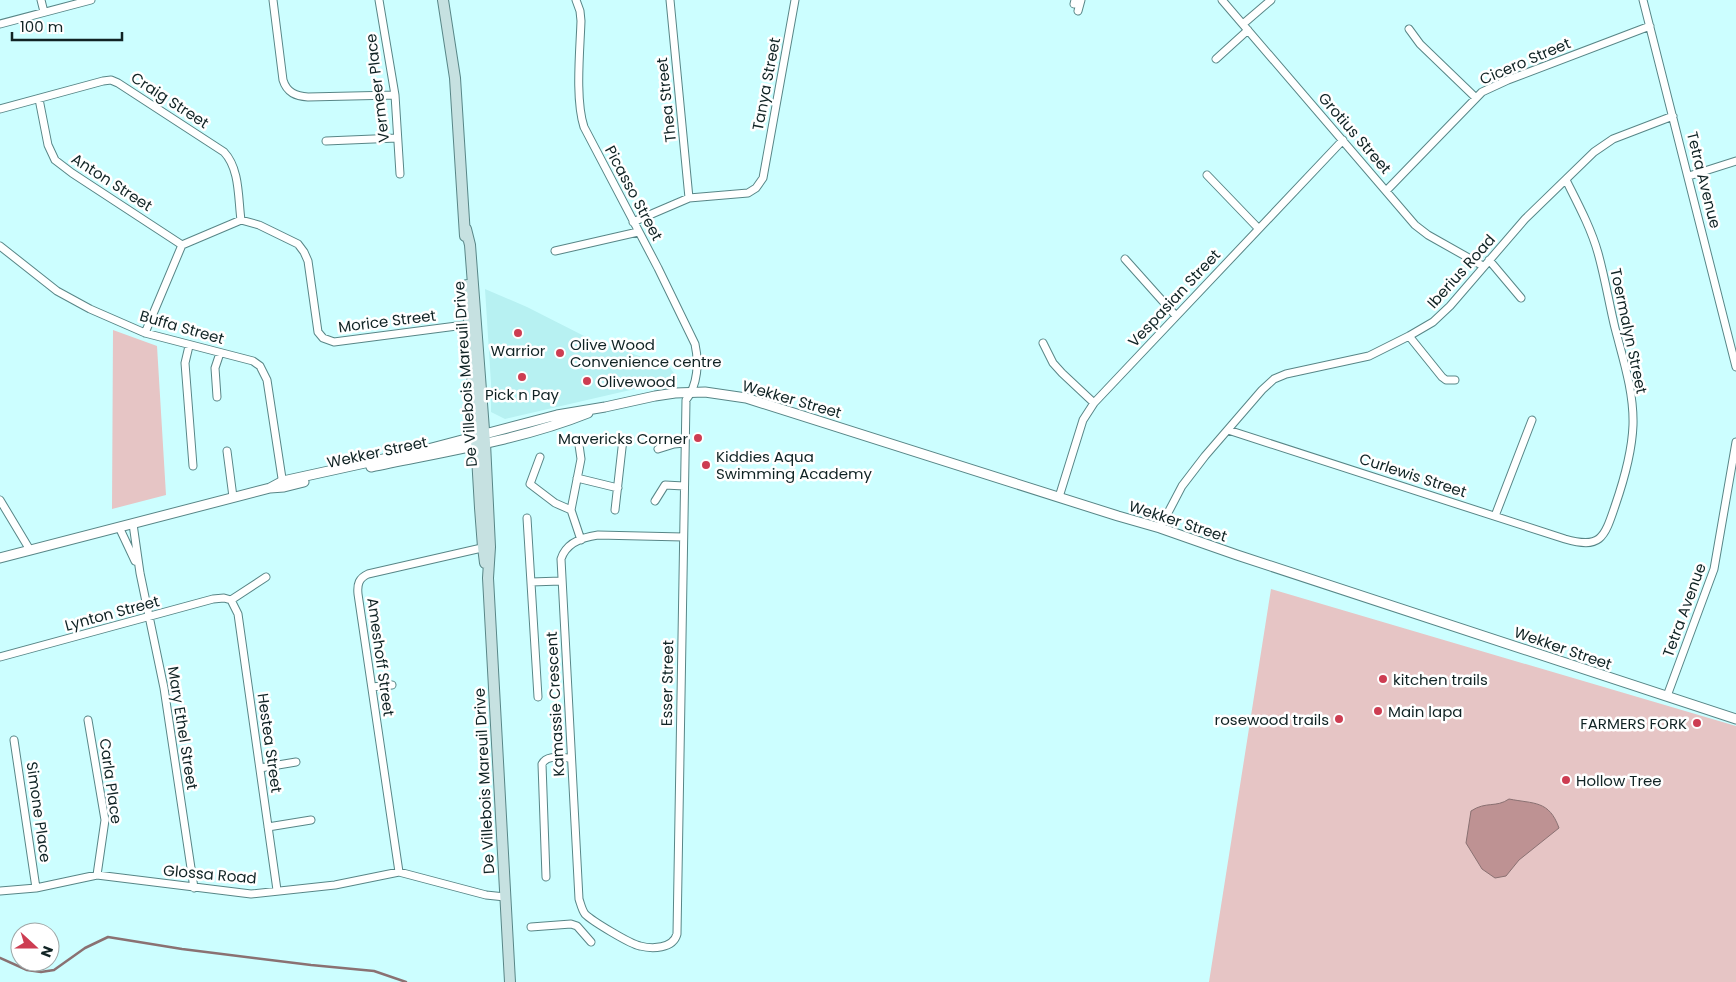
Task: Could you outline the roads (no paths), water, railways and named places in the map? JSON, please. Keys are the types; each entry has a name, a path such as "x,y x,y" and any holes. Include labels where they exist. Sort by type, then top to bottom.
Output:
{"main road":[{"name":"De Villebois Mareuil Drive","path":"443,0 456,78 481,439 510,982"}],"street":[{"path":"40,0 44,12"},
{"path":"0,24 91,0"},
{"path":"273,0 284,85 292,93 297,96 308,97 395,95"},
{"name":"Vermeer Place","path":"380,0 395,95 400,174"},
{"name":"Picasso Street","path":"576,0 581,21 579,97 581,120 695,344 697,364 692,392"},
{"name":"Thea Street","path":"670,0 689,198"},
{"name":"Tanya Street","path":"689,198 748,193 760,185 764,172 795,0"},
{"name":"Grotius Street","path":"1222,0 1420,230 1484,266"},
{"path":"1216,58 1271,0"},
{"name":"Tetra Avenue","path":"1643,0 1736,367"},
{"name":"Cicero Street","path":"1386,190 1476,98 1491,87 1650,26"},
{"path":"1409,29 1420,44 1476,98"},
{"name":"Craig Street","path":"0,109 103,81 111,80 118,83 224,152 230,158 236,173 241,220"},
{"name":"Anton Street","path":"39,99 48,145 55,160 182,245"},
{"name":"Iberius Road","path":"1160,528 1182,486 1252,400 1274,379 1286,374 1369,356 1409,336 1442,315 1525,219 1594,152 1626,133 1673,116"},
{"path":"326,141 397,138"},
{"name":"Vespasian Street","path":"1059,497 1083,420 1094,403 1258,228 1344,140"},
{"path":"1689,176 1736,161"},
{"path":"1207,174 1258,228"},
{"name":"Toermalyn Street","path":"1566,180 1583,213 1598,252 1628,380 1632,408 1633,425 1626,472 1607,527 1600,537 1590,544"},
{"path":"633,222 689,198"},
{"path":"145,333 182,245 241,220"},
{"name":"Morice Street","path":"241,220 250,222 298,244 304,252 308,261 318,332 327,340 334,342 354,340 473,324"},
{"path":"556,251 638,232"},
{"name":"Buffa Street","path":"0,246 57,291 90,309 145,333 189,346 254,361 260,366 266,376 283,484"},
{"path":"1125,259 1176,316"},
{"path":"1489,260 1521,298"},
{"path":"1409,336 1442,377 1446,380 1455,380"},
{"path":"1043,343 1062,374 1094,403"},
{"path":"189,346 184,363 193,466"},
{"path":"217,397 216,366 220,353"},
{"name":"Wekker Street","path":"0,558 283,484 424,450 567,422 605,407 655,396 692,392 719,393 746,398 1160,528 1736,719"},
{"name":"Esser Street","path":"585,914 623,938 640,946 666,946 674,941 677,934 686,400 692,392"},
{"path":"1495,516 1532,420"},
{"name":"Curlewis Street","path":"1228,430 1565,540 1580,544 1590,544"},
{"path":"616,510 623,439"},
{"name":"Tetra Avenue","path":"1667,696 1712,577 1736,442"},
{"path":"658,449 685,443"},
{"path":"579,445 581,459 571,510 581,540"},
{"path":"226,451 233,497"},
{"path":"540,457 530,484 555,503 571,510"},
{"path":"577,478 618,488"},
{"path":"655,501 664,485 684,486"},
{"path":"0,500 30,550"},
{"path":"527,518 538,696"},
{"name":"Mary Ethel Street","path":"133,524 140,573 164,688 194,888"},
{"name":"Mary Ethel Street","path":"119,527 140,573"},
{"name":"Kamassie Crescent","path":"585,914 579,900 560,564 563,553 568,547 581,540 598,535 683,536"},
{"name":"Ameshoff Street","path":"399,872 357,588 362,577 368,574 486,547"},
{"path":"231,600 266,576"},
{"path":"531,582 561,581"},
{"name":"Lynton Street","path":"0,657 214,599 224,598 231,600"},
{"name":"Hestea Street","path":"231,600 238,614 277,890"},
{"path":"372,687 392,685"},
{"name":"Carla Place","path":"88,720 105,820 96,875"},
{"name":"Simone Place","path":"14,740 36,888"},
{"path":"546,877 542,764 547,758 572,758"},
{"path":"260,768 296,762"},
{"path":"268,827 311,820"},
{"name":"Glossa Road","path":"0,891 36,888 96,875 251,894 335,885 399,872 486,895 505,897"},
{"path":"577,926 585,914"},
{"path":"531,927 566,923 577,926 591,942"}],"waterway":[{"path":"0,958 27,970 41,972 54,970 85,948 108,937 182,949 374,971 406,982"}],"place":[{"name":"Warrior","path":"518,333"},
{"name":"Olive Wood Convenience centre","path":"560,353"},
{"name":"Pick n Pay","path":"522,377"},
{"name":"Olivewood","path":"587,381"},
{"name":"Mavericks Corner","path":"698,438"},
{"name":"Kiddies Aqua Swimming Academy","path":"706,465"},
{"name":"kitchen trails","path":"1383,679"},
{"name":"Main lapa","path":"1378,711"},
{"name":"rosewood trails","path":"1339,719"},
{"name":"FARMERS FORK","path":"1697,723"},
{"name":"Hollow Tree","path":"1566,780"}]}
